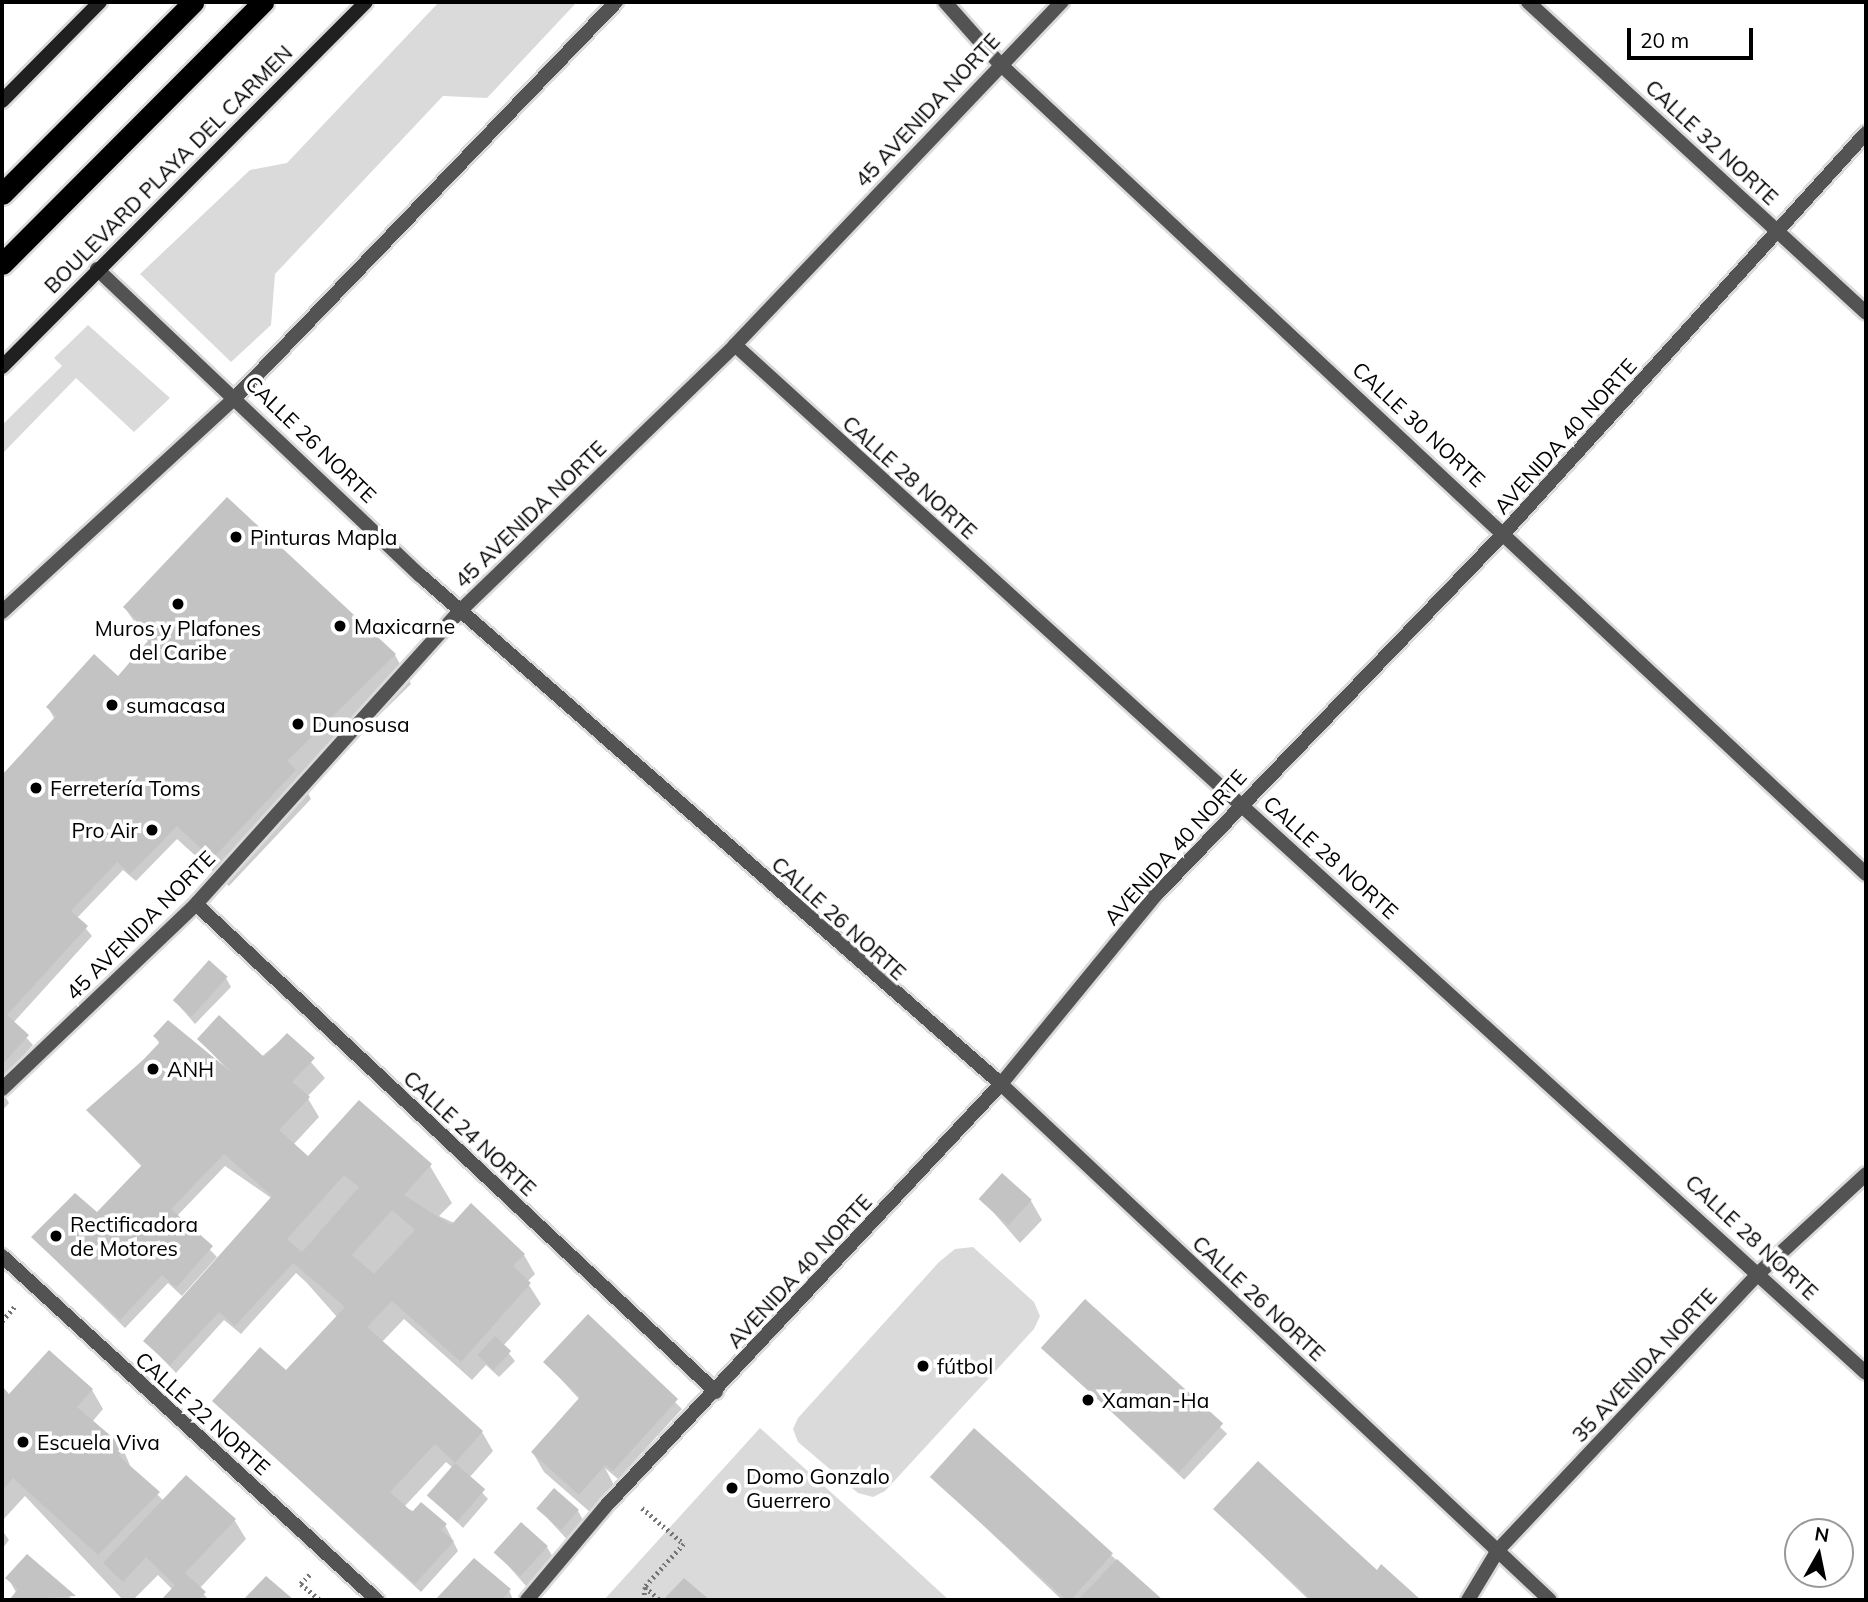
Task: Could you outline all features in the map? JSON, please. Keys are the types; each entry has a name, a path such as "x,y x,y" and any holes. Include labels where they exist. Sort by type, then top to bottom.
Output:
{"highway":[{"path":"2,194 193,2"},
{"path":"2,264 263,2"}],"main road":[{"path":"2,101 100,2"},
{"name":"BOULEVARD PLAYA DEL CARMEN","path":"2,367 366,2"}],"street":[{"path":"2,612 237,396 616,2"},
{"name":"CALLE 30 NORTE","path":"945,2 999,63 1505,532 1866,874"},
{"name":"45 AVENIDA NORTE","path":"2,1089 196,904 461,610 735,345 999,63 1062,2"},
{"name":"CALLE 32 NORTE","path":"1528,2 1866,313"},
{"name":"AVENIDA 40 NORTE","path":"527,1600 623,1491 1001,1084 1155,896 1505,532 1866,133"},
{"name":"CALLE 26 NORTE","path":"97,269 237,396 461,610 1001,1084 1550,1600"},
{"name":"CALLE 28 NORTE","path":"735,345 1761,1271 1866,1373"},
{"name":"CALLE 24 NORTE","path":"196,904 716,1392"},
{"name":"35 AVENIDA NORTE","path":"1468,1600 1498,1550 1761,1271 1866,1174"},
{"name":"CALLE 22 NORTE","path":"2,1256 377,1600"}],"path":[{"path":"2,1321 7,1315"},
{"path":"623,1491 684,1544 645,1587 643,1600"},
{"path":"645,1587 660,1600"},
{"path":"307,1588 320,1600"}],"shaded area":[{"path":"439,2 577,2 487,98 443,96 275,274 271,325 231,362 140,274 250,170 287,163"},
{"path":"88,325 170,398 134,432 76,378 2,454 2,425 62,366 54,358"},
{"name":"fútbol","path":"973,1247 1034,1302 1040,1316 1034,1329 885,1491 873,1497 858,1493 798,1442 793,1429 798,1418 939,1262 955,1249"},
{"path":"760,1428 856,1515 949,1600 604,1600"}],"building":[{"path":"227,497 396,654 287,761 296,770 212,859 177,826 130,874 117,862 71,911 88,926 7,1015 29,1035 2,1065 2,775 56,716 46,707 94,654 118,676 153,635 123,607"},
{"path":"209,960 228,977 191,1017 173,1000"},
{"path":"219,1015 264,1057 287,1033 315,1058 292,1082 310,1097 279,1130 308,1156 359,1100 432,1164 404,1195 451,1225 471,1203 525,1254 513,1266 531,1283 461,1362 392,1301 367,1327 483,1431 455,1463 435,1444 390,1492 412,1512 421,1502 447,1524 441,1530 454,1541 415,1584 212,1401 260,1347 286,1370 345,1307 293,1263 235,1326 219,1312 170,1365 143,1341 272,1196 224,1154 171,1209 213,1246 176,1288 162,1275 120,1320 31,1237 75,1193 97,1212 142,1165 86,1110 160,1042 153,1036 168,1020 235,1075 197,1039","holes":["344,1175 359,1187 302,1252 287,1239","392,1210 415,1230 374,1274 352,1255"]},
{"path":"1002,1173 1032,1200 1008,1226 979,1199"},
{"path":"1085,1299 1223,1423 1179,1473 1041,1348"},
{"path":"588,1314 678,1399 613,1471 605,1465 579,1495 531,1452 580,1397 543,1362"},
{"path":"495,1336 511,1351 493,1370 477,1355"},
{"path":"49,1350 93,1389 77,1407 125,1448 119,1456 160,1492 98,1555 13,1478 2,1491 2,1386 9,1394"},
{"path":"974,1428 1113,1553 1071,1600 1066,1600 930,1477"},
{"path":"1258,1461 1377,1570 1381,1564 1421,1600 1312,1600 1213,1509"},
{"path":"455,1463 485,1489 457,1522 427,1495"},
{"path":"186,1475 236,1519 185,1573 206,1592 198,1600 161,1600 175,1585 146,1557 123,1582 103,1563"},
{"path":"554,1488 579,1510 561,1530 536,1508"},
{"path":"521,1522 548,1546 520,1577 494,1552"},
{"path":"27,1554 76,1596 9,1600 18,1589 5,1578"},
{"path":"474,1558 511,1589 501,1600 435,1600"},
{"path":"1117,1559 1163,1600 1078,1600"},
{"path":"266,1576 294,1600 243,1600"},
{"path":"684,1578 699,1591 710,1600 663,1600"}],"place":[{"name":"Pinturas Mapla","path":"236,537"},
{"name":"Muros y Plafones del Caribe","path":"178,604"},
{"name":"Maxicarne","path":"340,626"},
{"name":"sumacasa","path":"112,705"},
{"name":"Dunosusa","path":"298,724"},
{"name":"Ferretería Toms","path":"36,788"},
{"name":"Pro Air","path":"152,830"},
{"name":"ANH","path":"153,1069"},
{"name":"Rectificadora de Motores","path":"56,1236"},
{"name":"fútbol","path":"923,1366"},
{"name":"Xaman-Ha","path":"1088,1400"},
{"name":"Escuela Viva","path":"23,1442"},
{"name":"Domo Gonzalo Guerrero","path":"732,1488"}]}
